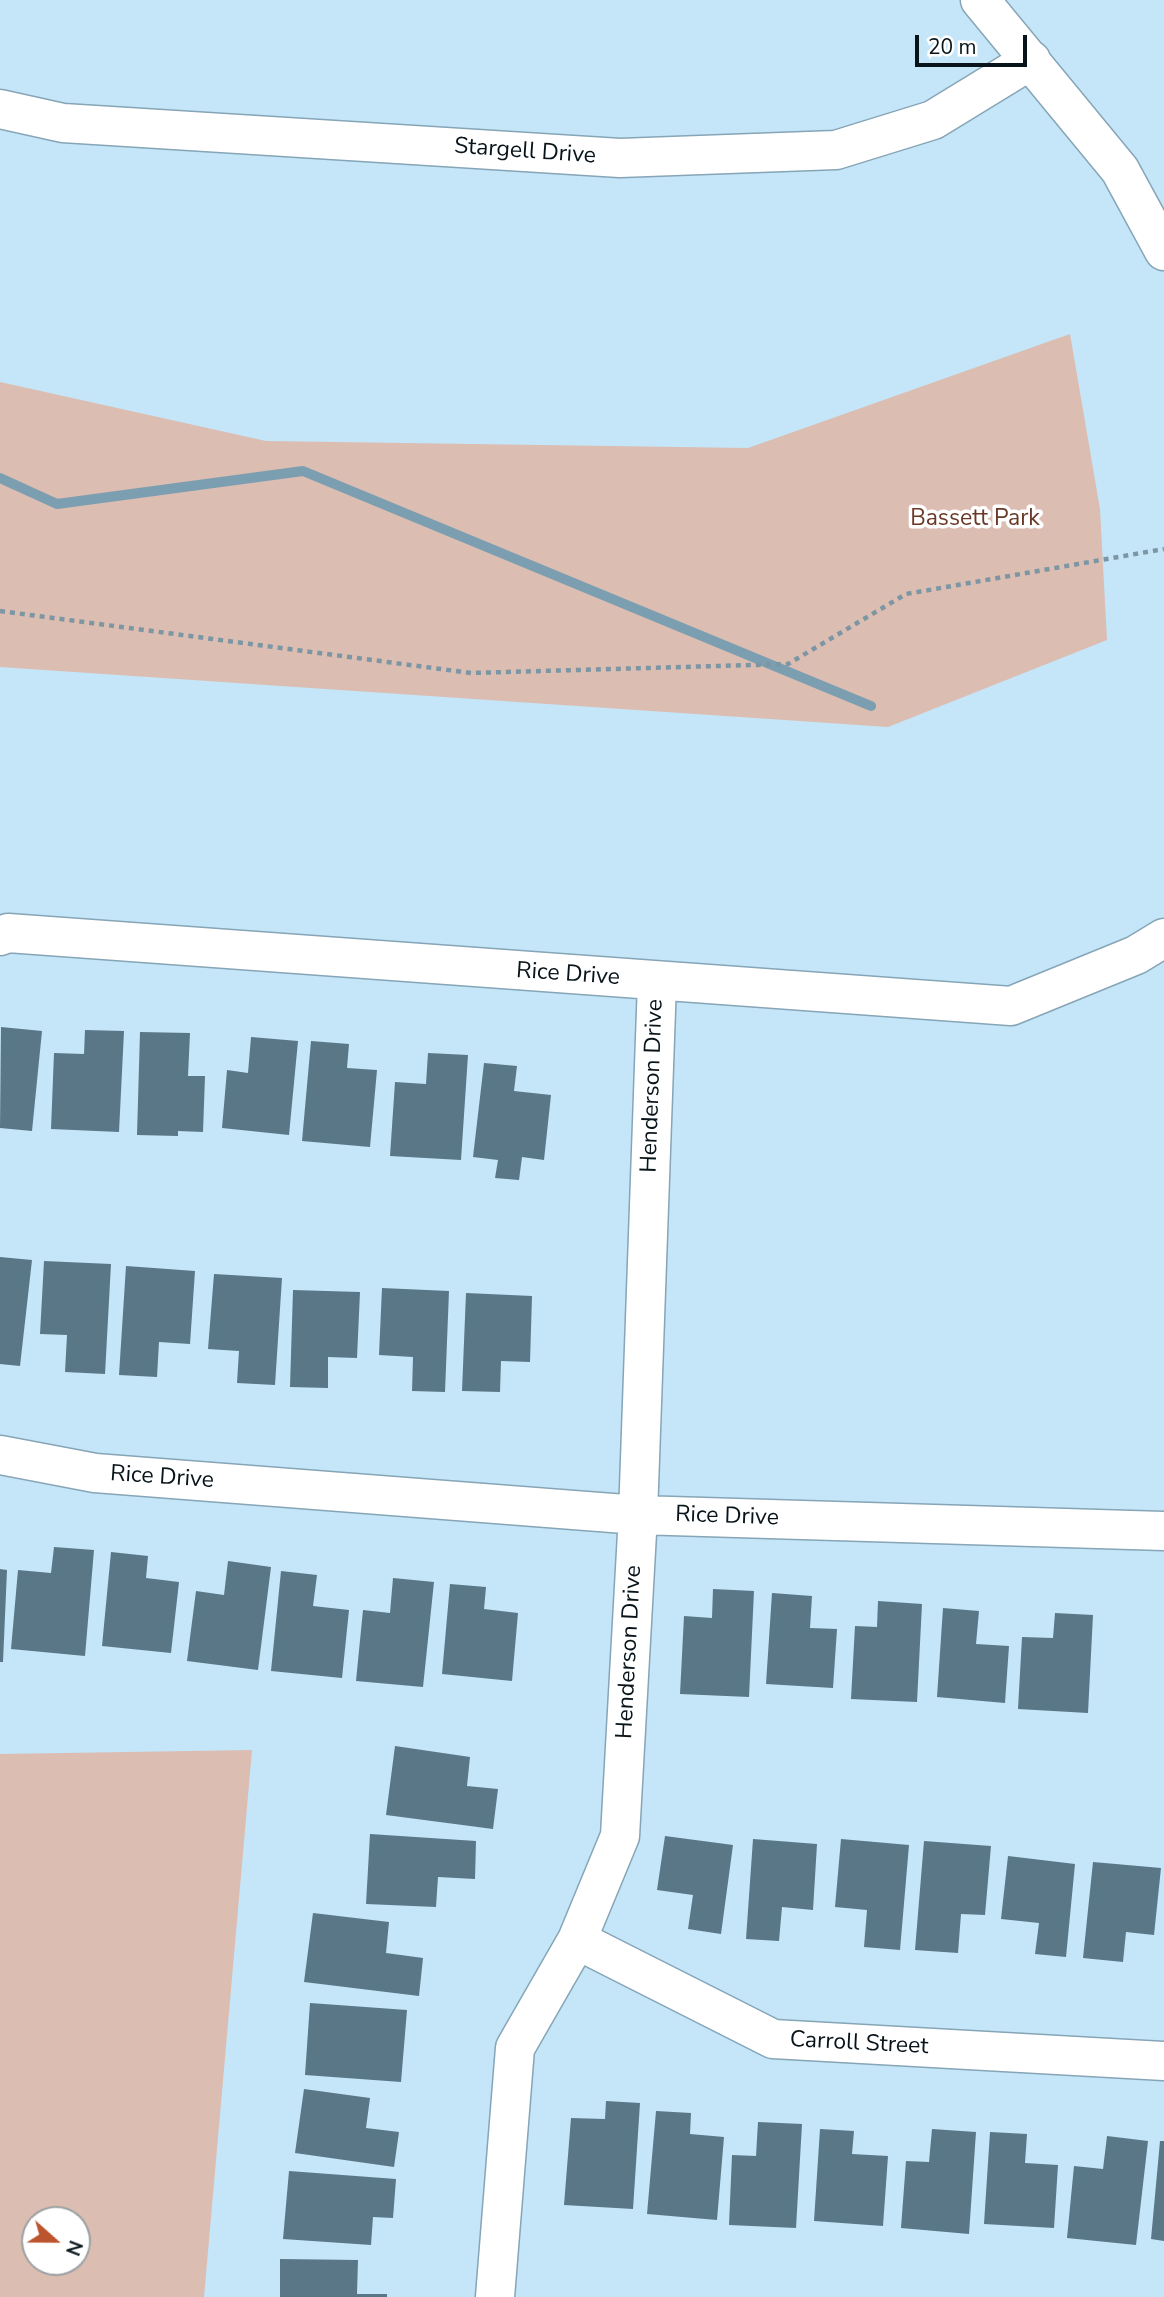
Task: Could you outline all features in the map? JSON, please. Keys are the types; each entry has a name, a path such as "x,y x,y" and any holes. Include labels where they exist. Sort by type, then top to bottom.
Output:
{"street":[{"path":"980,0 1120,170 1164,251"},
{"name":"Stargell Drive","path":"0,108 63,122 620,158 836,150 933,120 1031,60"},
{"name":"Rice Drive","path":"0,936 8,933 1011,1006 1136,955 1164,938"},
{"name":"Henderson Drive","path":"495,2297 514,2048 577,1940 620,1836 638,1515 657,982"},
{"name":"Rice Drive","path":"0,1455 95,1473 638,1515 1164,1531"},
{"name":"Carroll Street","path":"577,1940 773,2039 1164,2061"}],"path":[{"path":"0,611 471,673 788,664 906,594 1164,549"}],"green space":[{"name":"Bassett Park","path":"1070,334 1100,509 1107,640 888,727 0,667 0,382 266,441 748,448"},
{"path":"252,1750 204,2297 0,2297 0,1754"}],"building":[{"path":"1,1027 42,1031 32,1131 0,1128"},
{"path":"85,1030 124,1031 119,1132 51,1129 54,1053 84,1054"},
{"path":"140,1032 190,1033 188,1076 205,1076 203,1132 178,1131 178,1136 137,1135"},
{"path":"251,1037 298,1041 289,1135 222,1128 227,1070 248,1073"},
{"path":"311,1041 349,1044 347,1068 377,1070 370,1147 302,1141"},
{"path":"428,1053 468,1055 461,1160 390,1156 395,1082 426,1084"},
{"path":"484,1063 517,1066 514,1091 551,1095 544,1160 522,1157 519,1180 495,1178 498,1160 473,1157"},
{"path":"0,1257 32,1260 20,1366 0,1364"},
{"path":"44,1261 111,1264 105,1374 65,1372 67,1335 40,1334"},
{"path":"126,1266 195,1271 190,1344 159,1342 157,1377 119,1375"},
{"path":"214,1274 282,1278 275,1385 237,1383 239,1351 208,1349"},
{"path":"382,1288 449,1291 445,1392 412,1391 413,1357 379,1355"},
{"path":"293,1290 360,1292 357,1358 328,1357 328,1388 290,1387"},
{"path":"466,1293 532,1296 530,1362 501,1361 500,1392 462,1391"},
{"path":"54,1547 94,1550 85,1656 11,1649 18,1570 51,1573"},
{"path":"111,1552 148,1556 146,1578 179,1582 171,1653 102,1646"},
{"path":"228,1561 271,1567 258,1670 187,1661 196,1591 224,1595"},
{"path":"0,1569 7,1570 3,1662 0,1662"},
{"path":"281,1571 317,1575 313,1606 349,1610 342,1678 271,1671"},
{"path":"393,1578 434,1582 423,1687 356,1681 363,1610 390,1613"},
{"path":"450,1584 486,1587 484,1609 518,1613 512,1681 442,1674"},
{"path":"713,1589 754,1591 749,1697 680,1694 684,1616 712,1618"},
{"path":"772,1593 812,1596 810,1628 837,1629 833,1688 766,1684"},
{"path":"878,1601 922,1604 917,1702 851,1699 855,1626 877,1627"},
{"path":"943,1608 979,1611 976,1644 1009,1646 1005,1703 937,1697"},
{"path":"1055,1613 1093,1615 1088,1713 1018,1709 1022,1637 1053,1638"},
{"path":"395,1746 470,1757 467,1786 498,1789 493,1829 386,1815"},
{"path":"370,1834 476,1841 475,1879 438,1877 436,1907 366,1904"},
{"path":"665,1836 733,1845 721,1934 688,1929 693,1895 657,1890"},
{"path":"753,1839 817,1844 813,1910 782,1907 779,1941 746,1939"},
{"path":"841,1839 909,1845 900,1950 864,1947 867,1910 835,1907"},
{"path":"924,1841 991,1846 985,1915 961,1914 958,1953 915,1950"},
{"path":"1008,1856 1075,1864 1066,1957 1035,1954 1039,1923 1001,1919"},
{"path":"1093,1862 1161,1868 1154,1935 1126,1932 1123,1962 1083,1958"},
{"path":"313,1913 389,1922 386,1953 423,1958 419,1996 304,1982"},
{"path":"310,2003 407,2010 401,2082 305,2075"},
{"path":"304,2089 370,2098 366,2128 399,2132 394,2167 295,2153"},
{"path":"606,2101 640,2103 633,2209 564,2205 571,2118 605,2119"},
{"path":"656,2111 691,2113 690,2134 724,2137 717,2220 647,2214"},
{"path":"758,2122 802,2124 796,2228 729,2225 732,2155 756,2156"},
{"path":"820,2129 854,2131 852,2154 888,2156 883,2226 814,2221"},
{"path":"932,2129 976,2132 969,2234 901,2228 906,2161 929,2162"},
{"path":"990,2132 1027,2134 1025,2163 1058,2165 1054,2228 984,2224"},
{"path":"1107,2136 1148,2141 1136,2245 1067,2238 1074,2166 1103,2169"},
{"path":"1160,2141 1164,2141 1164,2241 1151,2239"},
{"path":"289,2171 396,2179 393,2218 373,2217 371,2245 283,2239"},
{"path":"280,2259 358,2260 357,2294 387,2294 387,2297 280,2297"}],"waterway":[{"path":"0,478 57,504 303,471 871,706"}]}
